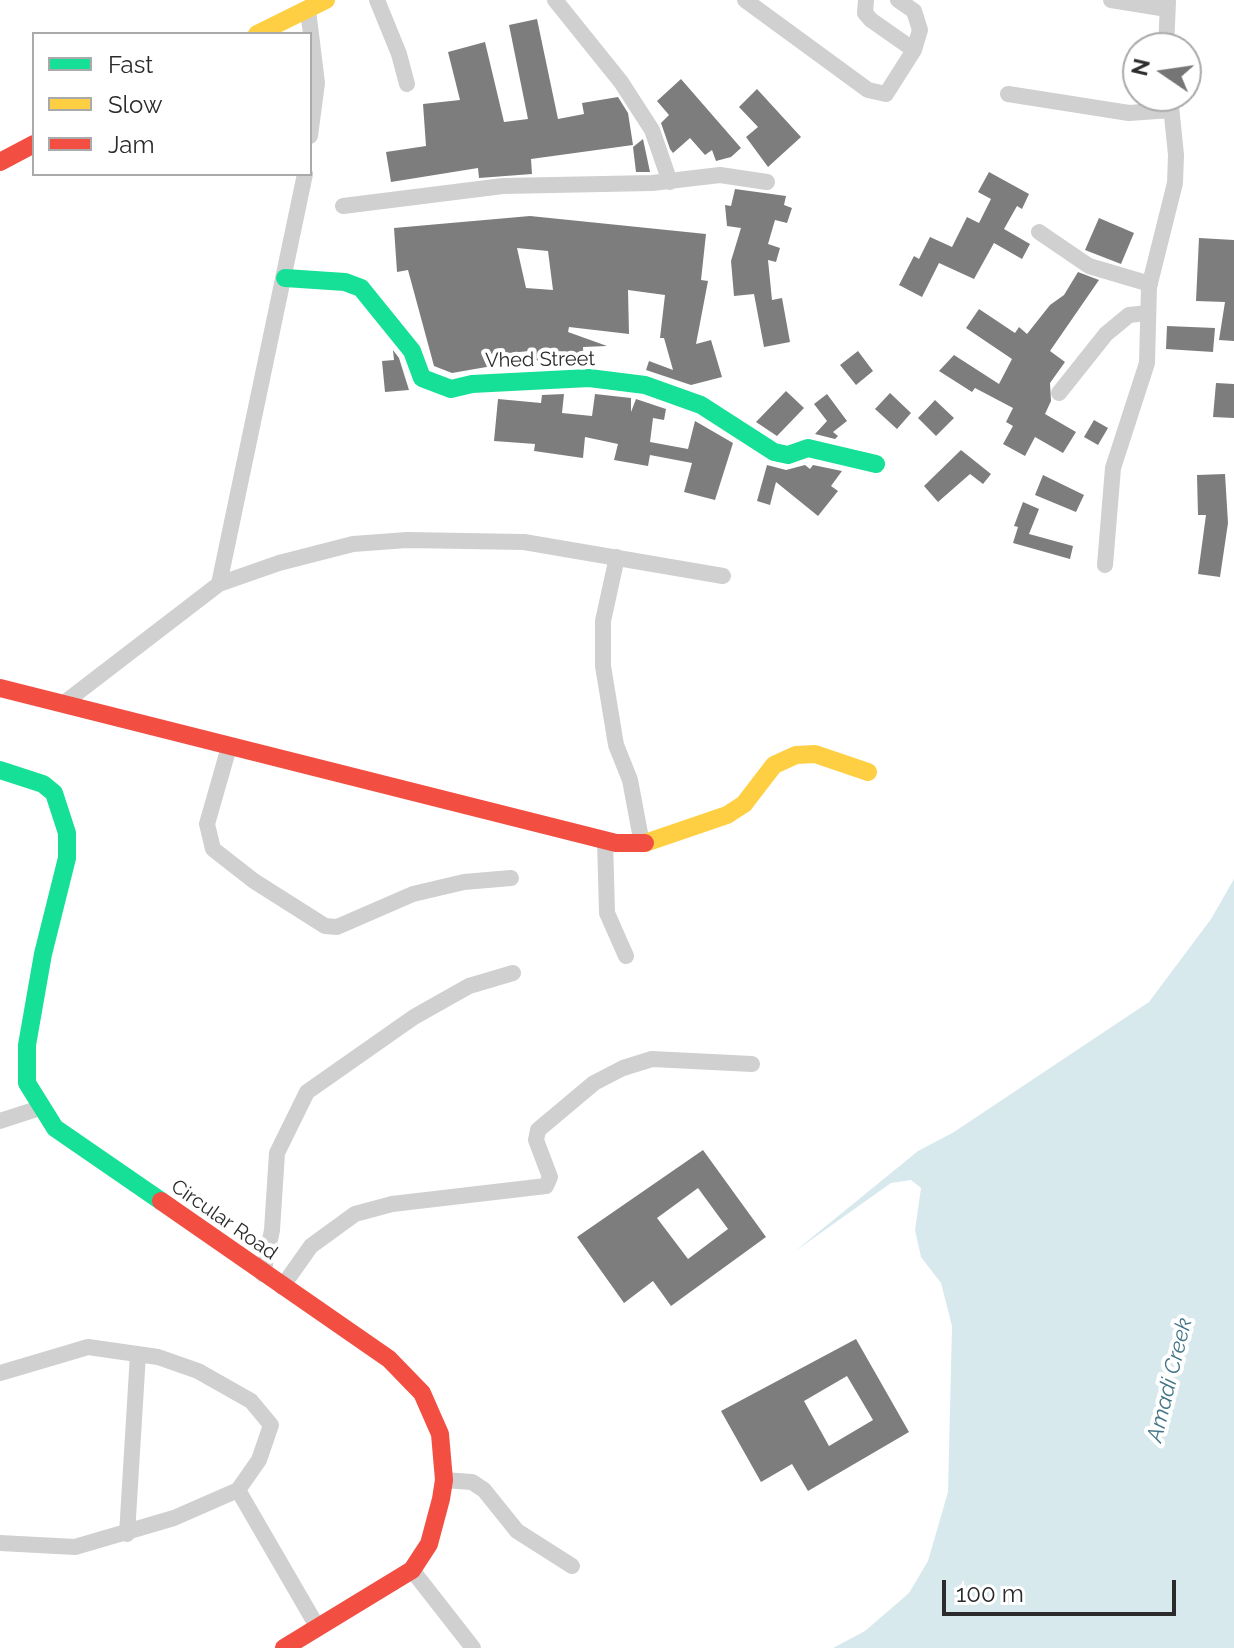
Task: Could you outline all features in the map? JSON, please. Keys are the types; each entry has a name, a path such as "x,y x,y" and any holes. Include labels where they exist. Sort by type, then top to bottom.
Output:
{"street":[{"path":"261,32 326,0"},
{"path":"377,0 399,54 407,84"},
{"path":"555,0 621,82 652,130 670,182"},
{"path":"745,0 868,90 886,94 914,50 919,20 898,0"},
{"path":"866,0 865,13 871,20 914,50"},
{"path":"1111,0 1168,5 1167,32"},
{"path":"308,10 311,32"},
{"path":"312,42 317,83 312,121"},
{"path":"1008,94 1122,112"},
{"path":"1105,565 1113,468 1147,363 1150,284 1175,183 1176,155 1171,112"},
{"path":"0,162 32,145"},
{"path":"343,206 503,186 670,182 720,175 767,182"},
{"path":"219,584 305,176"},
{"path":"1039,232 1089,266 1150,284"},
{"name":"Vhed Street","path":"285,278 345,282 361,288 384,312 412,351 422,378 451,389 472,384 589,378 645,385 701,405 774,452 788,455 808,448 817,449 876,464"},
{"path":"1059,393 1106,334 1129,315 1148,313"},
{"path":"64,703 219,584 279,563 353,544 407,540 524,542 723,576"},
{"path":"617,557 603,621 603,666 616,745 630,780 642,844"},
{"path":"0,688 605,840 642,844 727,815 744,804 774,765 796,755 815,754 868,772"},
{"path":"229,747 207,824 213,849 254,881 325,926 337,927 413,894 464,882 511,878"},
{"name":"Circular Road","path":"0,770 43,784 54,793 67,833 67,858 43,954 27,1045 27,1083 40,1108 55,1128 389,1359 422,1393 440,1434 444,1480 436,1524 412,1570 396,1583 284,1648"},
{"path":"605,840 607,913 626,956"},
{"path":"263,1274 272,1230 277,1153 307,1092 414,1017 469,986 513,973"},
{"path":"282,1287 311,1246 355,1214 392,1204 546,1186 550,1177 536,1140 538,1130 594,1083 623,1068 652,1059 752,1064"},
{"path":"0,1121 40,1108"},
{"path":"0,1373 88,1347 138,1354 198,1371 251,1401 267,1416 271,1425 259,1460 238,1490 127,1534 75,1547 0,1543"},
{"path":"127,1534 138,1354"},
{"path":"444,1480 472,1482 484,1490 517,1531 572,1566"},
{"path":"238,1490 318,1628"},
{"path":"412,1570 473,1648"}],"water":[{"name":"Amadi Creek","path":"1234,879 1234,1648 833,1648 865,1631 909,1593 928,1561 948,1492 952,1326 941,1283 921,1257 915,1230 921,1188 911,1180 891,1183 794,1252 918,1151 954,1132 1149,1002 1211,919"}],"building":[{"path":"537,19 558,119 584,114 582,103 618,97 628,113 633,145 531,159 532,174 479,178 478,168 391,182 386,152 426,146 423,104 460,100 448,52 485,42 504,122 528,119 509,25"},
{"path":"681,79 741,148 731,157 716,161 712,150 705,155 690,138 673,153 670,149 661,123 669,115 657,101"},
{"path":"757,89 801,137 768,167 746,137 758,127 739,107"},
{"path":"643,139 650,172 636,172 633,147"},
{"path":"989,172 1029,194 1022,209 1017,206 1004,229 1030,244 1022,259 994,243 974,279 939,263 922,297 899,285 914,256 919,259 930,237 952,247 967,217 979,223 991,199 978,192"},
{"path":"735,189 786,196 784,205 792,208 787,223 775,220 768,244 780,248 776,262 768,260 772,300 782,298 790,342 764,347 754,294 734,296 731,261 741,228 727,226 725,205 731,206"},
{"path":"530,216 706,234 701,280 708,281 696,344 711,340 722,377 691,385 646,370 649,361 673,370 664,338 660,338 665,295 628,290 629,334 569,327 568,332 607,346 583,347 584,363 530,360 530,351 497,354 498,365 452,373 434,366 408,270 397,272 394,228","holes":["517,248 548,251 553,290 526,288"]},
{"path":"1099,218 1134,233 1121,264 1085,250"},
{"path":"1199,238 1234,240 1234,341 1219,340 1225,302 1196,301"},
{"path":"1078,272 1099,280 1050,351 1065,362 1050,383 1051,401 1045,414 1076,432 1063,453 1035,437 1025,456 1003,444 1013,426 1006,422 1013,408 975,388 972,392 939,371 954,355 999,384 1012,359 966,328 979,309 1015,333 1019,327 1027,334 1050,305 1064,295"},
{"path":"1167,326 1215,328 1213,352 1166,349"},
{"path":"393,350 399,358 409,390 385,392 382,361 394,360"},
{"path":"858,351 873,371 856,385 840,365"},
{"path":"1216,383 1234,384 1234,418 1213,417"},
{"path":"786,391 804,408 777,436 756,422"},
{"path":"890,393 911,413 897,429 875,409"},
{"path":"564,394 562,413 592,416 595,394 631,398 631,412 636,399 666,409 664,420 653,418 650,442 688,449 695,421 733,443 715,500 684,492 692,463 650,455 648,466 614,460 618,444 585,437 583,458 534,451 535,444 494,441 498,399 541,403 542,395"},
{"path":"827,394 847,421 833,432 838,436 835,439 815,434 827,421 814,404"},
{"path":"935,400 954,418 936,436 918,418"},
{"path":"1094,420 1108,428 1098,445 1084,437"},
{"path":"961,450 991,474 983,484 970,474 938,502 924,486"},
{"path":"767,465 786,470 805,465 810,469 813,465 842,471 831,486 838,491 818,516 776,482 770,505 757,501"},
{"path":"1225,474 1228,523 1220,577 1198,574 1206,515 1198,515 1197,475"},
{"path":"1043,475 1084,495 1076,512 1035,495"},
{"path":"1023,502 1039,509 1029,534 1073,546 1070,559 1013,543 1018,527 1014,526"},
{"path":"703,1150 766,1237 671,1306 653,1281 624,1303 577,1237","holes":["698,1188 728,1229 688,1259 657,1218"]},
{"path":"856,1339 909,1432 808,1491 792,1464 761,1482 721,1411","holes":["847,1376 873,1420 829,1446 804,1401"]}],"traffic: fast":[{"path":"285,278 345,282 361,288 412,351 422,378 451,389 472,384 589,378 645,385 701,405 774,452 788,455 808,448 876,464"},
{"path":"0,770 43,784 54,793 67,833 67,858 43,954 27,1045 27,1083 55,1128 161,1201"}],"traffic: slow":[{"path":"261,32 326,0"},
{"path":"645,843 727,815 744,804 774,765 796,755 815,754 868,772"}],"traffic: jam":[{"path":"0,162 32,145"},
{"path":"0,688 616,843 645,843"},
{"path":"161,1201 389,1359 422,1393 440,1434 444,1480 441,1499 429,1544 412,1570 284,1648"}]}
